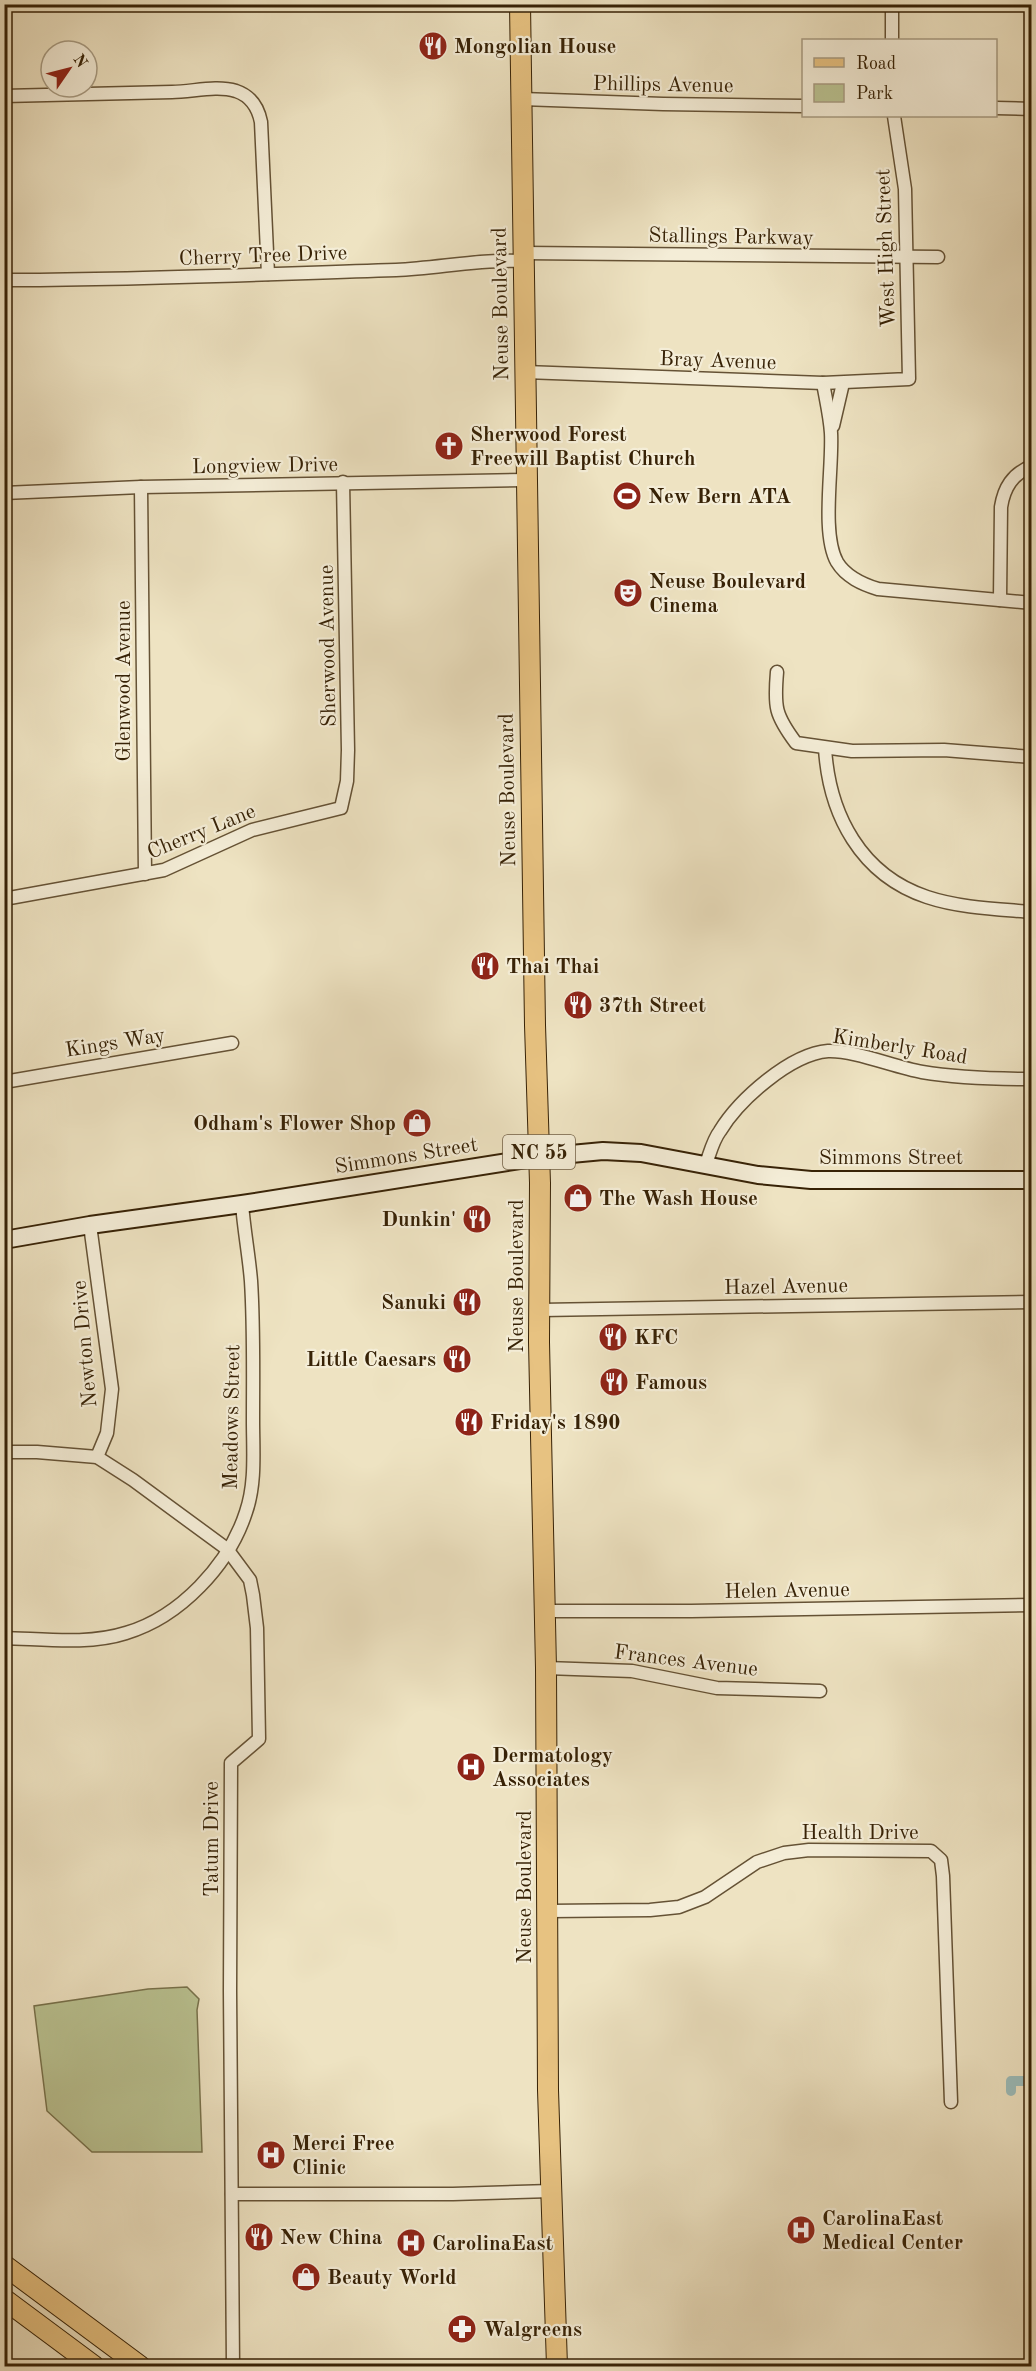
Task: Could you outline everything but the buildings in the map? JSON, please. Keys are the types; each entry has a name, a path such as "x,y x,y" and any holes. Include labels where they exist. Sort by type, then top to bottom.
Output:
{"main road":[{"name":"Neuse Boulevard","path":"520,4 546,1668 549,1911 548,2090 557,2367"},
{"path":"4,2265 140,2367"},
{"path":"4,2299 94,2367"}],"street":[{"path":"892,4 892,39"},
{"path":"4,96 217,89 232,90 245,95 256,106 261,122 268,274"},
{"name":"Phillips Avenue","path":"522,99 802,106"},
{"path":"997,108 1032,109"},
{"name":"West High Street","path":"894,117 905,189 909,380"},
{"name":"Cherry Tree Drive","path":"4,280 36,281 417,269 523,257"},
{"name":"Stallings Parkway","path":"523,257 939,257"},
{"name":"Bray Avenue","path":"525,372 823,383 909,380"},
{"path":"823,383 831,433 830,544 837,562 845,573 861,584 878,589 1032,603"},
{"path":"831,433 843,383"},
{"path":"1000,600 1004,493 1011,479 1032,466"},
{"name":"Longview Drive","path":"4,493 141,487 526,480"},
{"name":"Sherwood Avenue","path":"341,808 347,781 348,750 343,482"},
{"name":"Glenwood Avenue","path":"141,487 144,874"},
{"path":"777,672 774,702 782,724 796,743 852,751 944,750 1032,757"},
{"path":"825,748 841,819 867,861 884,874 926,897 950,903 1032,912"},
{"name":"Cherry Lane","path":"4,899 164,870 189,861 252,830 341,808"},
{"name":"Kings Way","path":"4,1082 232,1043"},
{"name":"Kimberly Road","path":"706,1164 718,1133 733,1112 776,1075 799,1059 828,1051 924,1072 957,1076 1032,1079"},
{"name":"Simmons Street","path":"4,1240 90,1225 582,1152 620,1151 663,1156 758,1175 811,1180 1032,1180"},
{"name":"Meadows Street","path":"4,1638 96,1638 127,1633 150,1624 175,1609 197,1590 227,1549 246,1511 252,1478 251,1280 242,1204"},
{"name":"Newton Drive","path":"90,1225 112,1389 107,1433 97,1457"},
{"name":"Hazel Avenue","path":"541,1310 1032,1302"},
{"name":"Tatum Drive","path":"4,1452 48,1452 97,1457 133,1480 227,1549 250,1580 257,1628 259,1739 231,1763 233,2367"},
{"name":"Helen Avenue","path":"544,1611 691,1611 1032,1605"},
{"name":"Frances Avenue","path":"546,1668 632,1671 717,1688 820,1691"},
{"name":"Health Drive","path":"549,1911 650,1910 679,1907 705,1897 757,1862 784,1853 818,1850 931,1851 941,1860 943,1875 951,2102"},
{"path":"232,2194 453,2194 551,2191"}],"green space":[{"path":"187,1987 199,1999 197,2010 202,2152 92,2152 47,2111 34,2006 148,1989"}],"waterway":[{"path":"1011,2091 1011,2081 1032,2081"}],"place":[{"name":"Mongolian House","path":"433,46"},
{"name":"Sherwood Forest Freewill Baptist Church","path":"449,446"},
{"name":"New Bern ATA","path":"627,496"},
{"name":"Neuse Boulevard Cinema","path":"628,593"},
{"name":"Thai Thai","path":"485,966"},
{"name":"37th Street","path":"578,1005"},
{"name":"Odham's Flower Shop","path":"417,1123"},
{"name":"The Wash House","path":"578,1198"},
{"name":"Dunkin'","path":"477,1219"},
{"name":"Sanuki","path":"467,1302"},
{"name":"KFC","path":"613,1337"},
{"name":"Little Caesars","path":"457,1359"},
{"name":"Famous","path":"614,1382"},
{"name":"Friday's 1890","path":"469,1422"},
{"name":"Dermatology Associates","path":"471,1767"},
{"name":"Merci Free Clinic","path":"271,2155"},
{"name":"CarolinaEast Medical Center","path":"801,2230"},
{"name":"New China","path":"259,2237"},
{"name":"CarolinaEast","path":"411,2243"},
{"name":"Beauty World","path":"306,2277"},
{"name":"Walgreens","path":"462,2329"}]}
